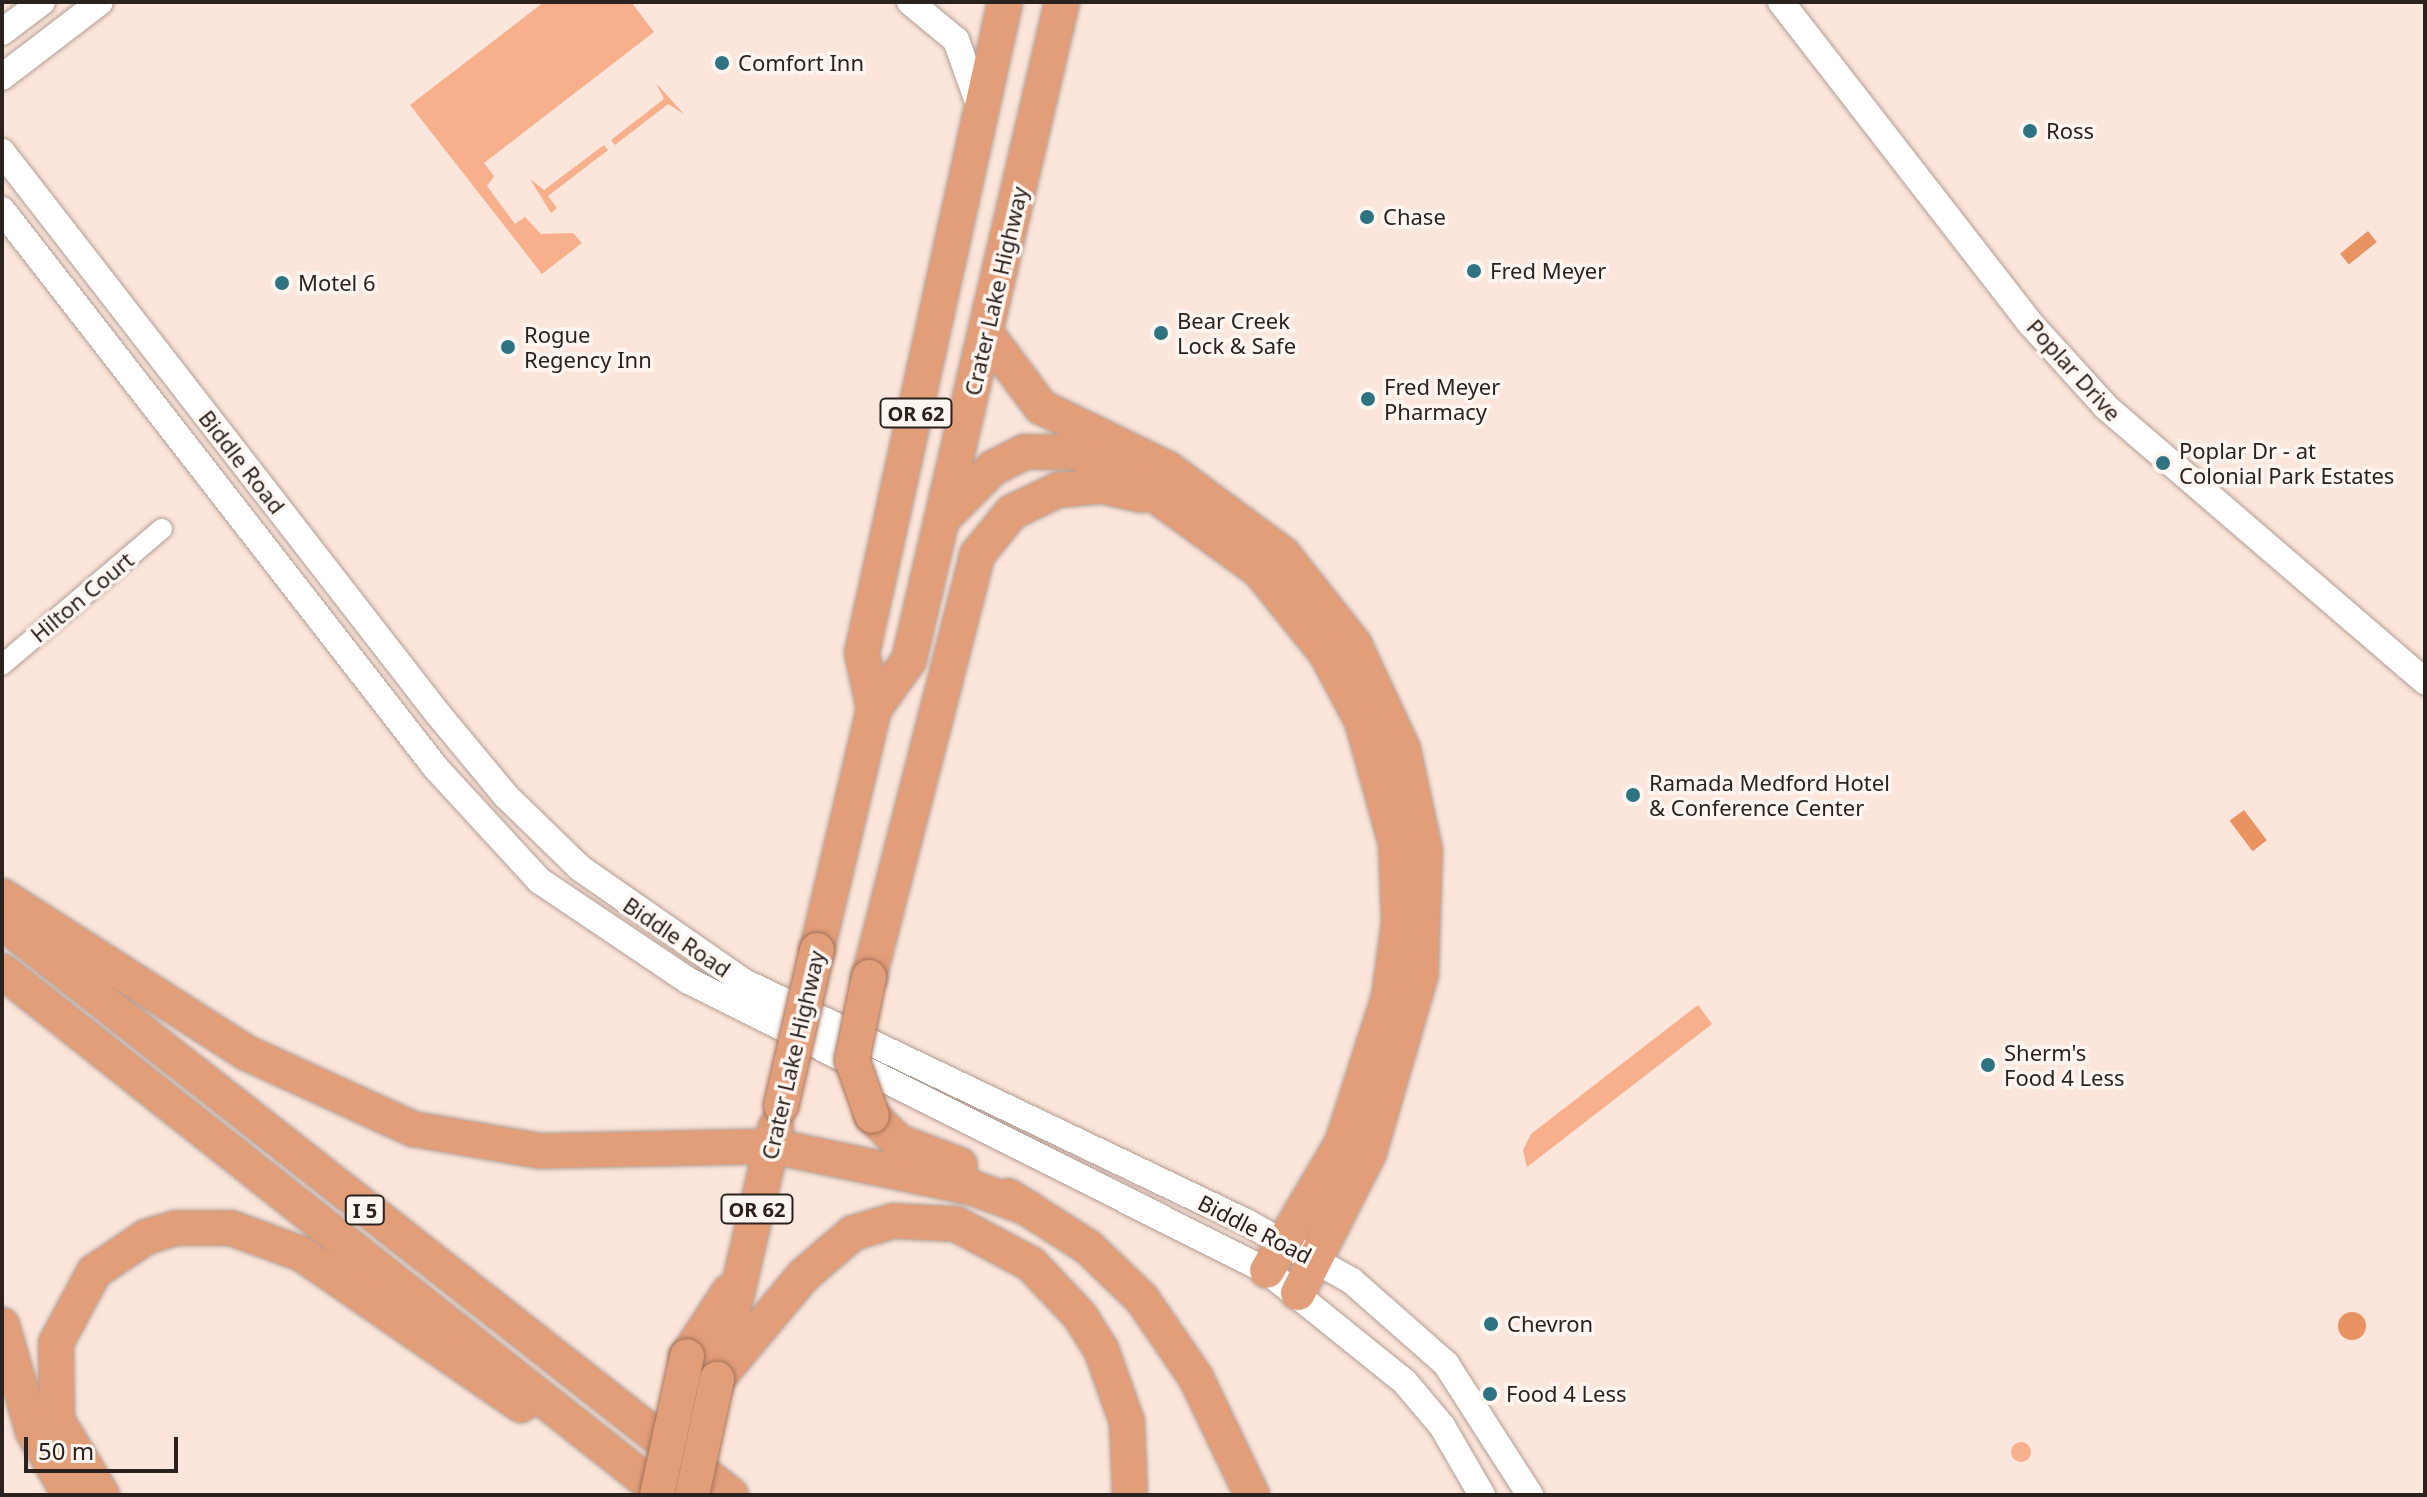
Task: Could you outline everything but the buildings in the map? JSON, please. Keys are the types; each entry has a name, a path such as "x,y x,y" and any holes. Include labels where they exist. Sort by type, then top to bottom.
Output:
{"highway":[{"name":"Crater Lake Highway","path":"874,709 862,653 1005,2"},
{"name":"Crater Lake Highway","path":"692,1495 874,709 909,660 1062,2"},
{"path":"986,333 1041,407 1180,476 1283,554 1354,644 1403,749 1425,851 1421,974 1389,1099 1318,1261 1298,1293"},
{"path":"943,518 1004,460 1048,448 1105,463 1175,506 1260,571 1326,653 1377,760 1396,844 1399,923 1380,1039 1327,1177 1267,1271"},
{"path":"1175,506 1084,485 1032,500 992,530 966,585 869,977 852,1060 872,1116 899,1142 957,1163 1028,1208 1102,1259 1156,1317 1207,1397 1252,1495"},
{"path":"2,896 260,1060 413,1129 540,1151 772,1146 973,1188 1028,1208"},
{"name":"I 5","path":"2,922 731,1495"},
{"name":"I 5","path":"2,971 664,1495"},
{"path":"717,1379 803,1276 853,1233 893,1221 956,1224 1031,1264 1080,1316 1101,1349 1127,1422 1130,1495"},
{"path":"102,1495 57,1420 51,1389 62,1323 111,1257 146,1237 203,1225 262,1235 302,1254 503,1396 609,1452"},
{"path":"657,1495 687,1356 743,1272"},
{"path":"2,1325 33,1432 70,1495"}],"main road":[{"path":"2,32 42,2"},
{"path":"2,77 100,2"},
{"path":"910,2 956,40 982,116"},
{"name":"Poplar Drive","path":"1781,2 2029,322 2106,407 2425,681"},
{"name":"Biddle Road","path":"2,152 438,714 506,796 580,868 744,982 1286,1242 1318,1261 1386,1307 1446,1364 1530,1495"},
{"name":"Biddle Road","path":"2,210 436,768 540,881 689,981 1267,1271 1404,1381 1442,1426 1482,1495"}],"street":[{"name":"Hilton Court","path":"2,665 162,529"}],"shaded area":[{"path":"544,2 631,2 654,32 484,163 494,176 487,186 515,224 525,217 541,234 573,233 582,243 542,274 410,105"},
{"path":"656,83 684,114 668,104 615,145 611,140 664,99"},
{"path":"604,145 608,150 548,196 557,208 551,213 530,179 544,190"},
{"path":"2368,231 2377,242 2349,265 2340,254"},
{"path":"2244,810 2267,840 2252,851 2230,821"},
{"path":"1698,1005 1712,1024 1527,1167 1523,1150 1531,1134"},
{"path":"2352,1312 2362,1316 2366,1326 2362,1336 2352,1340 2342,1336 2338,1326 2342,1316"},
{"path":"2021,1442 2028,1445 2031,1452 2028,1459 2021,1462 2014,1459 2011,1452 2014,1445"}],"place":[{"name":"Comfort Inn","path":"722,63"},
{"name":"Ross","path":"2030,131"},
{"name":"Chase","path":"1367,217"},
{"name":"Fred Meyer","path":"1474,271"},
{"name":"Motel 6","path":"282,283"},
{"name":"Bear Creek Lock & Safe","path":"1161,333"},
{"name":"Rogue Regency Inn","path":"508,347"},
{"name":"Fred Meyer Pharmacy","path":"1368,399"},
{"name":"Poplar Dr - at Colonial Park Estates","path":"2163,463"},
{"name":"Ramada Medford Hotel & Conference Center","path":"1633,795"},
{"name":"Sherm's Food 4 Less","path":"1988,1065"},
{"name":"Chevron","path":"1491,1324"},
{"name":"Food 4 Less","path":"1490,1394"}]}
